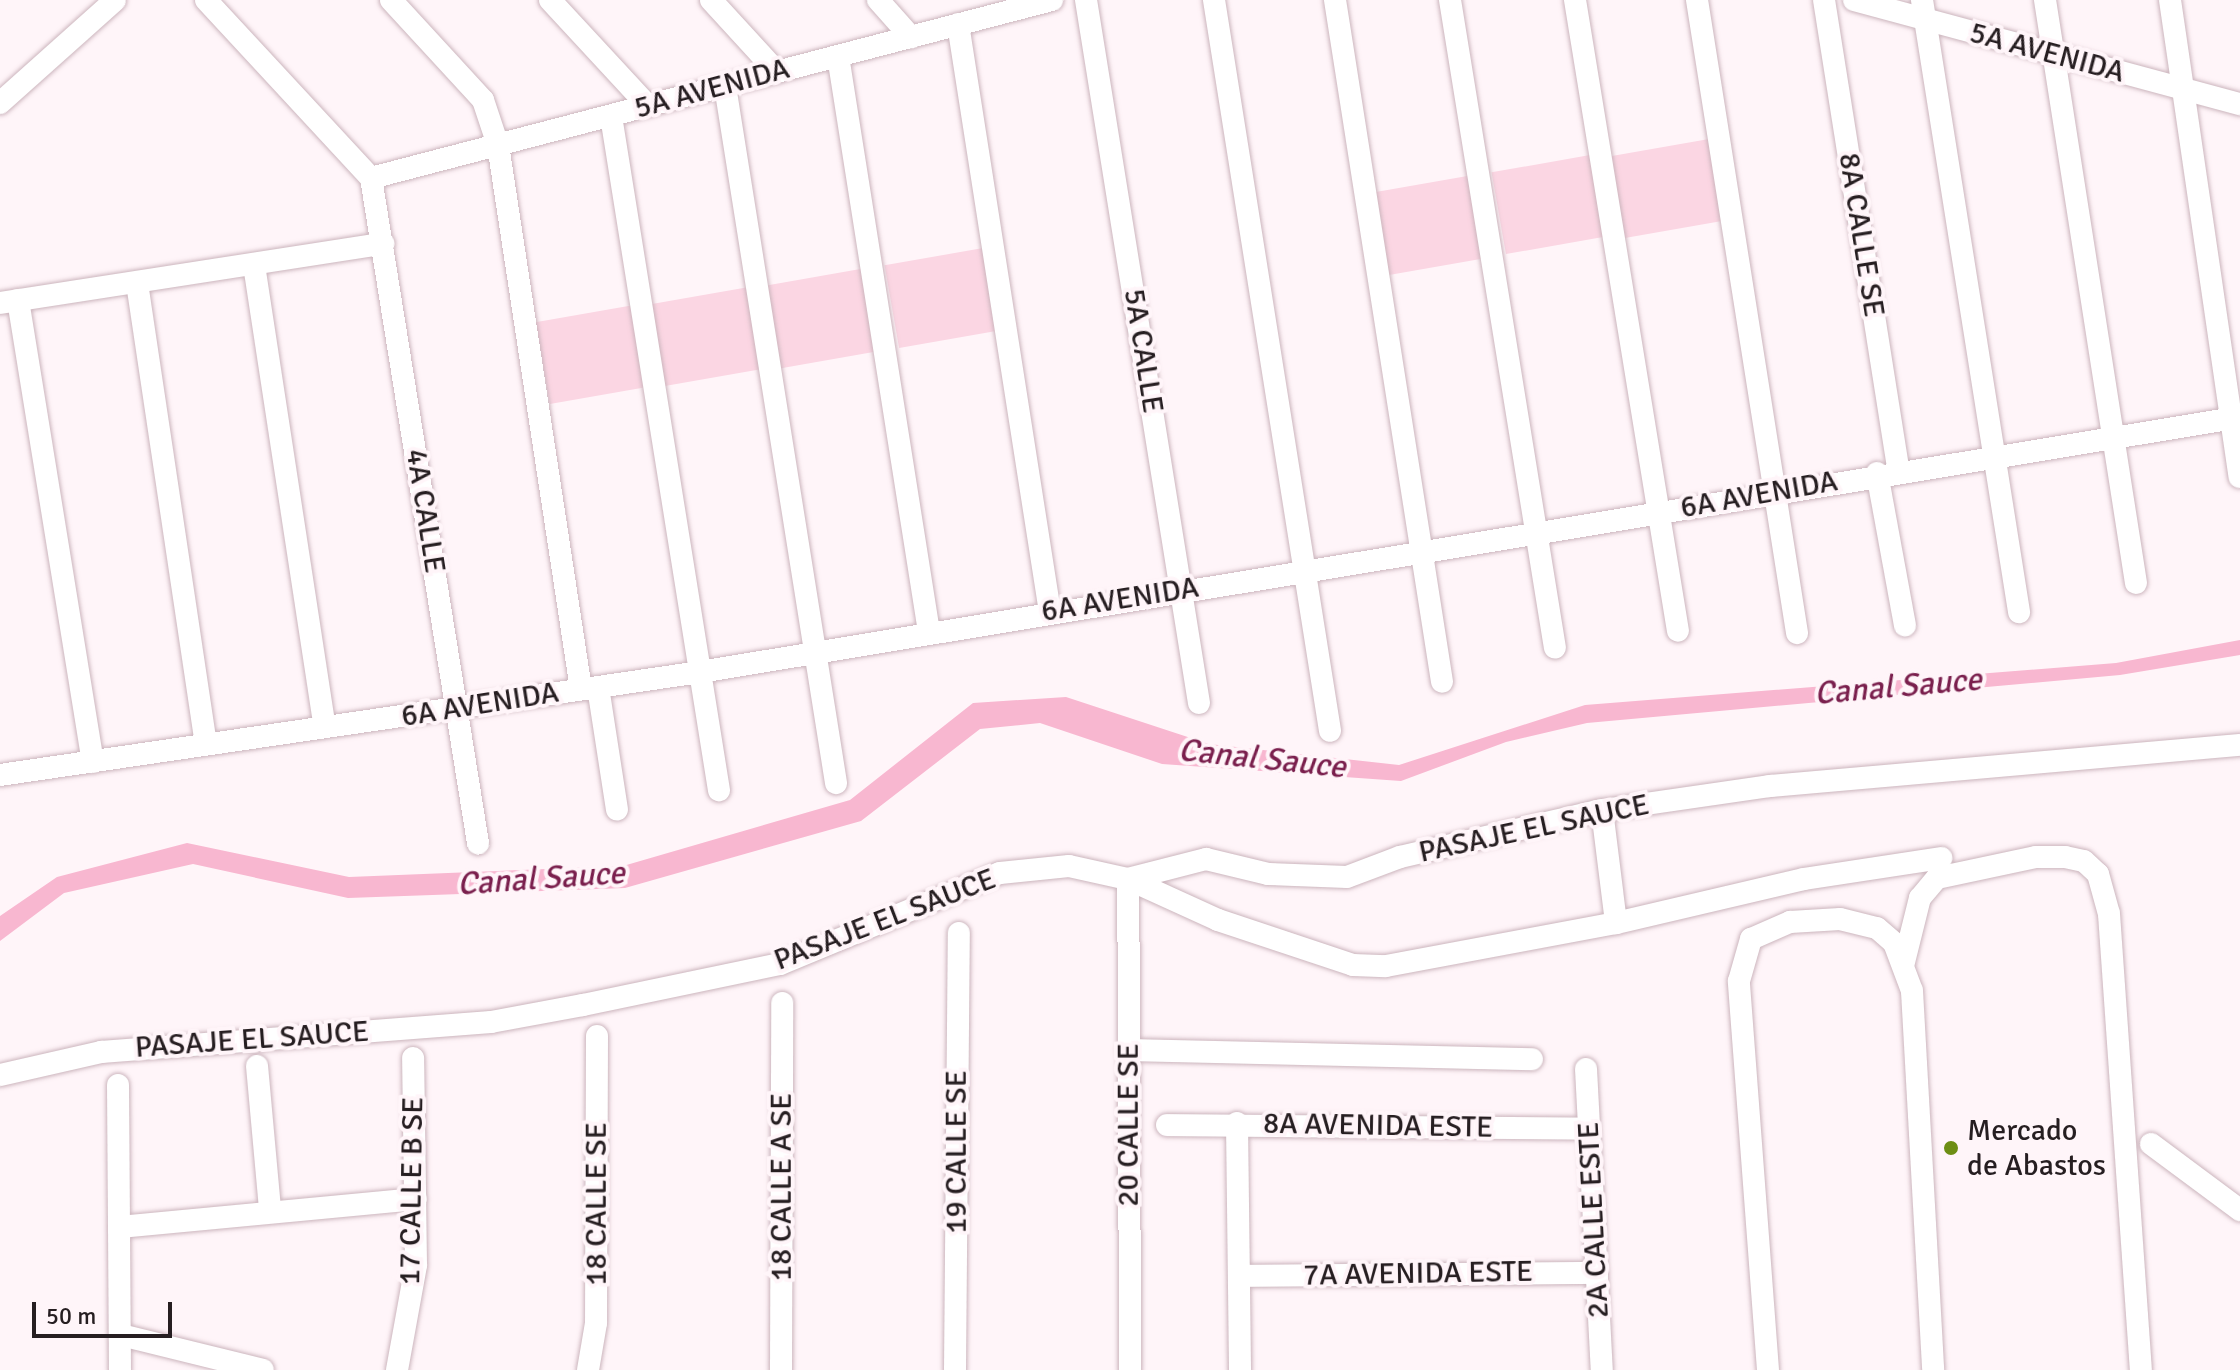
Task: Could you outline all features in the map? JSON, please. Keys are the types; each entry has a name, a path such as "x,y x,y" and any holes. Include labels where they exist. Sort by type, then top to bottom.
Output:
{"street":[{"path":"0,103 115,0"},
{"path":"206,0 371,178"},
{"path":"391,0 483,100 496,139 590,688 617,810"},
{"path":"550,0 648,106"},
{"path":"711,0 777,72"},
{"path":"878,0 911,37"},
{"name":"5A AVENIDA","path":"371,178 496,139 611,116 1052,0"},
{"name":"5A CALLE","path":"1086,0 1199,703"},
{"path":"1214,0 1330,731"},
{"path":"1335,0 1442,682"},
{"path":"1450,0 1555,648"},
{"path":"1575,0 1678,631"},
{"path":"1697,0 1797,633"},
{"name":"8A CALLE SE","path":"1824,0 1905,625"},
{"name":"5A AVENIDA","path":"1854,0 1923,10 2053,56 2240,104"},
{"path":"2045,0 2136,583"},
{"path":"2170,0 2236,417 2240,477"},
{"path":"1923,10 2019,612"},
{"path":"958,24 1050,612"},
{"path":"838,56 929,632"},
{"path":"725,86 836,783"},
{"path":"611,116 719,790"},
{"name":"4A CALLE","path":"371,178 478,843"},
{"path":"93,762 9,302 383,244"},
{"path":"254,265 325,727"},
{"path":"137,283 206,743"},
{"name":"6A AVENIDA","path":"0,775 700,672 1305,569 1537,536 1887,471 2236,417"},
{"name":"PASAJE EL SAUCE","path":"0,1075 101,1052 491,1022 780,964 1000,873 1069,866 1128,879 1206,859 1268,874 1347,877 1400,857 1602,810 1770,786 2240,745"},
{"path":"1602,810 1616,923"},
{"path":"1904,962 1920,898 1937,878 2036,857 2065,857 2084,861 2098,874 2109,914 2141,1370"},
{"path":"1128,879 1218,920 1353,965 1415,962 1616,923 1804,879 1941,858"},
{"name":"20 CALLE SE","path":"1128,879 1130,1370"},
{"path":"1768,1370 1739,981 1743,957 1751,939 1769,928 1840,919 1877,928 1894,943 1904,962 1912,991 1933,1370"},
{"name":"19 CALLE SE","path":"955,1370 959,933"},
{"name":"18 CALLE A SE","path":"781,1370 782,1003"},
{"name":"18 CALLE SE","path":"588,1370 596,1323 597,1036"},
{"path":"1128,1050 1532,1059"},
{"name":"17 CALLE B SE","path":"397,1370 416,1265 413,1058"},
{"path":"257,1066 270,1209"},
{"name":"2A CALLE ESTE","path":"1586,1069 1602,1370"},
{"path":"118,1085 120,1370"},
{"path":"1237,1123 1240,1370"},
{"name":"8A AVENIDA ESTE","path":"1167,1125 1237,1123 1589,1129"},
{"path":"2151,1144 2240,1210"},
{"path":"120,1227 270,1209 416,1199"},
{"name":"7A AVENIDA ESTE","path":"1240,1276 1597,1273"},
{"path":"121,1335 263,1370"}],"shaded area":[{"path":"1709,139 1723,221 1625,238 1611,156"},
{"path":"1590,155 1604,237 1506,254 1492,172"},
{"path":"1473,175 1488,258 1389,275 1375,192"},
{"path":"983,248 998,331 899,348 885,265"},
{"path":"866,268 881,351 781,368 767,286"},
{"path":"749,287 763,369 665,386 651,304"},
{"path":"634,305 648,387 550,404 536,322"}],"water":[{"name":"Canal Sauce","path":"2240,640 2240,655 2120,675 1587,723 1506,742 1401,781 1162,764 1040,723 980,729 861,821 625,888 348,898 193,864 64,893 0,941 0,916 57,877 187,843 349,877 623,866 850,800 973,703 1066,697 1209,744 1399,765 1585,705 2116,663"}],"place":[{"name":"Mercado de Abastos","path":"1951,1148"}]}
